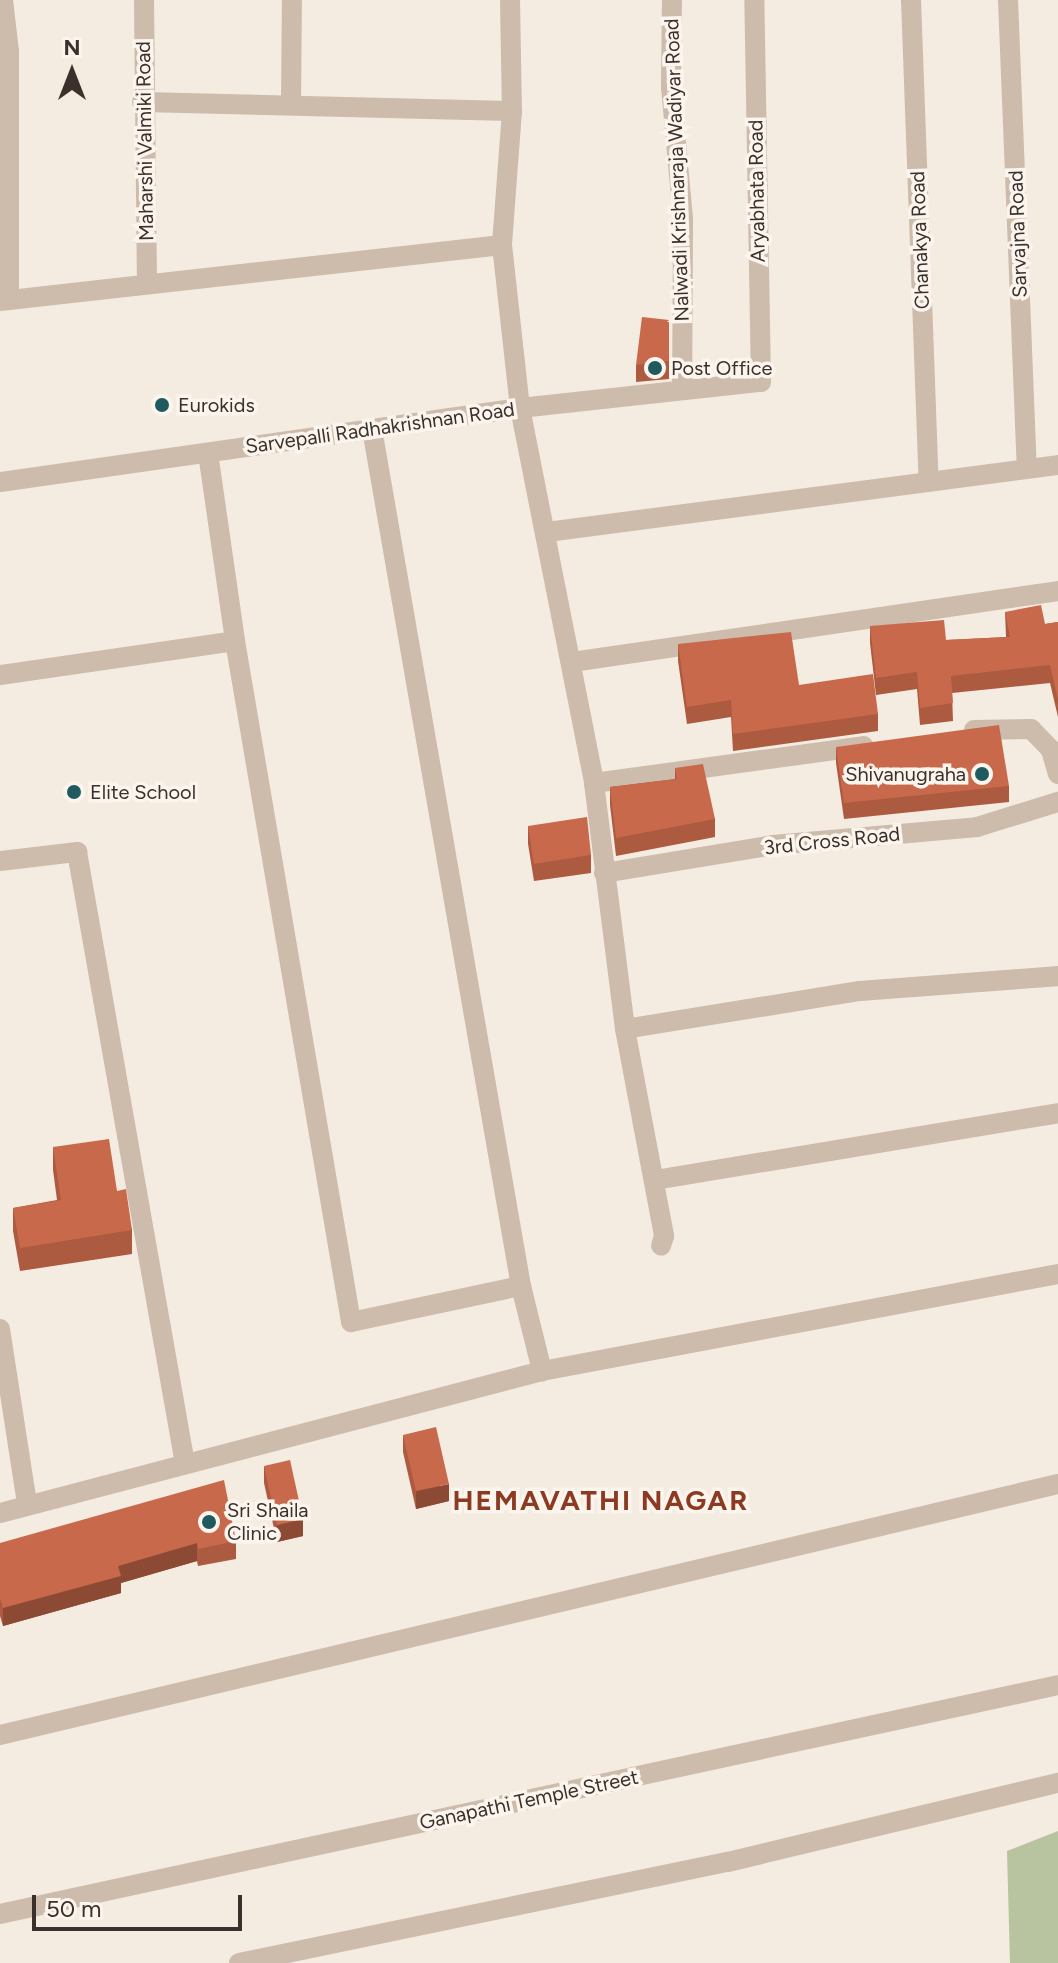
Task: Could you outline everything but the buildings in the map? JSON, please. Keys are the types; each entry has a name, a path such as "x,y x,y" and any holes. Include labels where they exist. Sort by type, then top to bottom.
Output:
{"street":[{"path":"3,0 9,52 5,300 502,245"},
{"name":"Maharshi Valmiki Road","path":"144,0 142,102 147,283"},
{"path":"291,105 292,0"},
{"path":"510,0 512,111 502,245 520,408 547,532 594,783 625,1029 655,1180 661,1246"},
{"name":"Nalwadi Krishnaraja Wadiyar Road","path":"672,0 671,87 683,219 682,389"},
{"name":"Aryabhata Road","path":"754,0 761,382"},
{"name":"Chanakya Road","path":"911,0 929,480"},
{"name":"Sarvajna Road","path":"1008,0 1027,467"},
{"path":"142,102 512,111"},
{"name":"Sarvepalli Radhakrishnan Road","path":"0,482 520,408 761,382"},
{"path":"372,429 521,1286 542,1371"},
{"path":"208,453 235,641 351,1322 521,1286"},
{"path":"547,532 1058,465"},
{"path":"572,662 1058,591"},
{"path":"0,675 235,641"},
{"path":"954,733 1001,727 1031,729 1051,750 1058,774"},
{"path":"594,783 892,742"},
{"name":"3rd Cross Road","path":"604,873 773,845 977,827 1058,802"},
{"path":"0,861 77,852 185,1464"},
{"path":"625,1029 860,991 1058,976"},
{"path":"655,1180 1058,1113"},
{"path":"0,1513 27,1503 542,1371 1058,1274"},
{"path":"0,1329 27,1503"},
{"path":"0,1735 1058,1484"},
{"name":"Ganapathi Temple Street","path":"0,1914 1058,1685"},
{"path":"239,1963 728,1862 1058,1783"}],"green space":[{"path":"1058,1831 1058,1963 1010,1963 1007,1851"}],"place":[{"name":"Post Office","path":"655,368"},
{"name":"Eurokids","path":"162,405"},
{"name":"Shivanugraha","path":"982,774"},
{"name":"Elite School","path":"74,792"},
{"name":"Sri Shaila Clinic","path":"209,1522"}],"district":[{"name":"HEMAVATHI NAGAR","path":"601,1500"}]}
